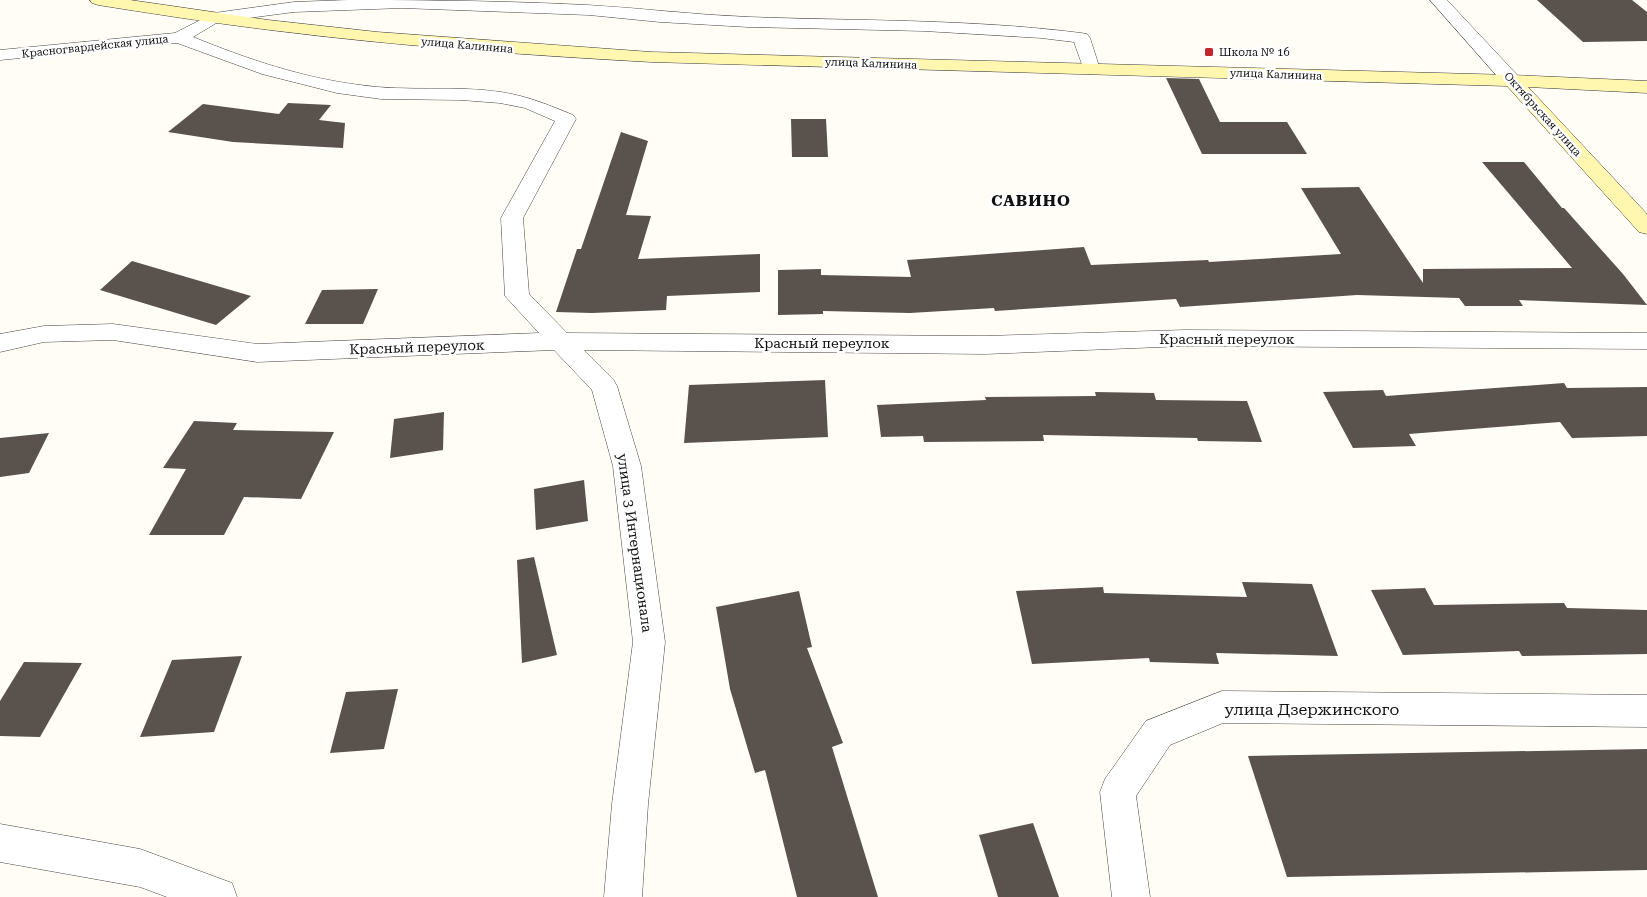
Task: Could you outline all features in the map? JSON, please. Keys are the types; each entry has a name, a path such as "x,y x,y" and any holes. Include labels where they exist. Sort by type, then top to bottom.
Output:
{"main road":[{"name":"улица Калинина","path":"98,0 214,18 434,42 554,52 651,57 1512,81 1647,87"},
{"name":"Октябрьская улица","path":"1512,81 1647,227"}],"street":[{"name":"Октябрьская улица","path":"1438,0 1512,81"},
{"path":"214,18 294,7 402,3 607,6 738,21 924,26 1061,35 1081,38 1091,69"},
{"name":"Красногвардейская улица","path":"0,55 179,38 214,18"},
{"name":"улица 3 Интернационала","path":"179,38 225,57 302,81 362,91 412,95 486,96 522,101 566,119 512,218 517,296 604,386 627,466 649,642 630,804 624,897"},
{"name":"Красный переулок","path":"0,343 44,334 113,332 257,354 561,341 985,344 1186,338 1647,341"},
{"name":"улица Дзержинского","path":"1131,897 1118,792 1158,734 1222,707 1647,711"},
{"path":"0,843 140,868 218,897"}],"building":[{"path":"1537,0 1632,0 1647,12 1647,41 1583,42"},
{"path":"1166,78 1199,79 1220,122 1287,122 1307,154 1202,154"},
{"path":"288,103 331,105 319,120 345,123 343,148 233,142 168,132 203,104 279,114"},
{"path":"791,119 826,119 828,157 792,157"},
{"path":"621,132 648,141 626,215 651,216 638,259 760,254 760,292 667,296 666,310 592,313 556,312 577,249 581,249"},
{"path":"1482,162 1524,162 1562,208 1623,274 1647,305 1519,300 1523,306 1465,306 1459,298 1357,295 1180,307 1176,299 995,311 994,308 910,313 823,311 823,314 778,315 778,270 821,269 821,275 911,277 907,260 1084,247 1091,265 1208,260 1209,262 1341,254 1301,188 1359,187 1423,283 1423,269 1572,268"},
{"path":"132,261 251,296 216,325 100,290"},
{"path":"378,289 363,324 305,324 322,290"},
{"path":"825,380 828,437 684,443 689,385"},
{"path":"1564,383 1567,388 1647,387 1647,436 1572,438 1560,422 1409,434 1416,446 1353,448 1323,392 1383,390 1386,396"},
{"path":"1095,392 1154,393 1156,400 1247,401 1262,442 1198,441 1197,438 1043,435 1044,441 924,442 923,436 881,437 877,405 986,400 985,397 1096,396"},
{"path":"444,412 443,450 390,458 394,419"},
{"path":"194,421 237,423 233,430 334,432 301,499 244,497 224,535 149,535 186,469 163,468"},
{"path":"49,433 29,473 0,477 0,438"},
{"path":"584,480 588,521 536,530 534,489"},
{"path":"534,557 557,655 522,663 517,560"},
{"path":"1242,582 1312,584 1338,656 1216,653 1219,664 1150,662 1149,658 1032,664 1016,591 1103,587 1104,593 1247,597"},
{"path":"1425,588 1434,605 1564,603 1567,608 1647,610 1647,654 1522,656 1519,651 1403,655 1371,590"},
{"path":"799,591 812,647 807,648 843,743 832,747 878,897 797,897 765,770 755,773 730,689 716,607"},
{"path":"242,656 214,732 140,737 172,660"},
{"path":"24,662 82,663 40,737 0,736 0,701"},
{"path":"398,689 384,749 330,753 346,692"},
{"path":"1647,749 1647,870 1287,877 1248,756"},
{"path":"1033,823 1059,897 998,897 979,835"}],"place":[{"name":"Школа № 16","path":"1209,52"}],"district":[{"name":"САВИНО","path":"1031,200"}]}
